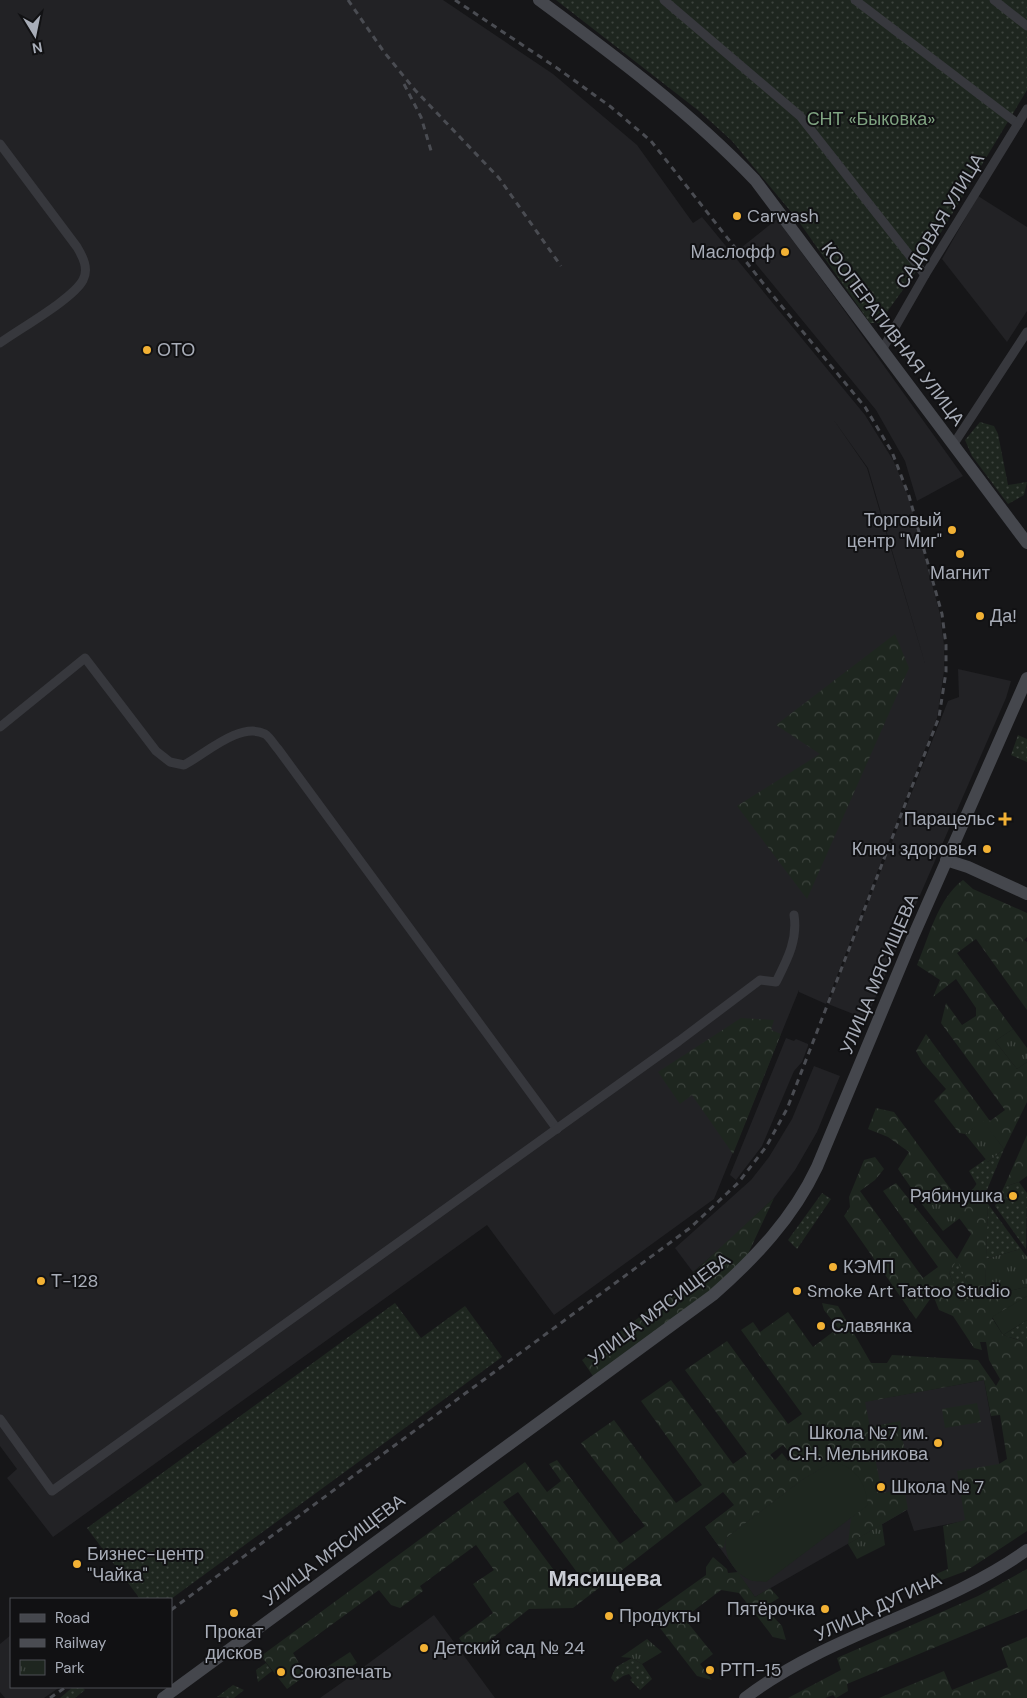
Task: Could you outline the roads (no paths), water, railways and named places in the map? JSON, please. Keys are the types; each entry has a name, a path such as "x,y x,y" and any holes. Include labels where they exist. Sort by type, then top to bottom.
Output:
{"main road":[{"name":"КООПЕРАТИВНАЯ УЛИЦА","path":"539,0 625,64 729,152 784,216 1027,543"},
{"name":"УЛИЦА МЯСИЩЕВА","path":"163,1698 713,1295 764,1247 781,1226 810,1183 946,860 1027,678"},
{"path":"946,860 968,867 1027,894"},
{"name":"УЛИЦА ДУГИНА","path":"745,1698 799,1663 979,1580 1027,1550"}],"street":[{"path":"664,0 800,116 925,275"},
{"path":"855,0 1018,124"},
{"path":"994,0 1027,26"},
{"name":"САДОВАЯ УЛИЦА","path":"882,350 925,275 1027,109"},
{"path":"0,144 77,247 84,259 86,270 83,280 73,292 0,343"},
{"path":"953,445 1027,332"},
{"path":"0,727 85,658 156,752 170,762 184,765 223,740 237,734 250,732 265,734 278,749 557,1129"},
{"path":"0,1419 52,1491 557,1129 760,980 776,982 792,949 796,925 794,915"}],"railway":[{"path":"348,0 384,52 415,90 499,178 561,266"},
{"path":"172,1609 690,1228 738,1183 766,1147 787,1109 939,717 946,672 946,645 942,614 909,496 892,452 865,407 770,292 651,141 611,107 557,68 455,0"},
{"path":"404,84 421,117 432,154"},
{"path":"50,1698 65,1688"}],"place":[{"name":"Carwash","path":"737,216"},
{"name":"Маслофф","path":"785,252"},
{"name":"ОТО","path":"147,350"},
{"name":"Торговый центр \"Миг\"","path":"952,530"},
{"name":"Магнит","path":"960,554"},
{"name":"Да!","path":"980,616"},
{"name":"Парацельс","path":"1005,819"},
{"name":"Ключ здоровья","path":"987,849"},
{"name":"Рябинушка","path":"1013,1196"},
{"name":"КЭМП","path":"833,1267"},
{"name":"Т-128","path":"41,1281"},
{"name":"Smoke Art Tattoo Studio","path":"797,1291"},
{"name":"Славянка","path":"821,1326"},
{"name":"Школа №7 им. С.Н. Мельникова","path":"938,1443"},
{"name":"Школа № 7","path":"881,1487"},
{"name":"Бизнес-центр \"Чайка\"","path":"77,1564"},
{"name":"Пятёрочка","path":"825,1609"},
{"name":"Прокат дисков","path":"234,1613"},
{"name":"Продукты","path":"609,1616"},
{"name":"Детский сад № 24","path":"424,1648"},
{"name":"РТП-15","path":"710,1670"},
{"name":"Союзпечать","path":"281,1672"}],"district":[{"name":"Мясищева","path":"605,1578"}],"park label":[{"name":"СНТ «Быковка»","path":"871,119"}]}
